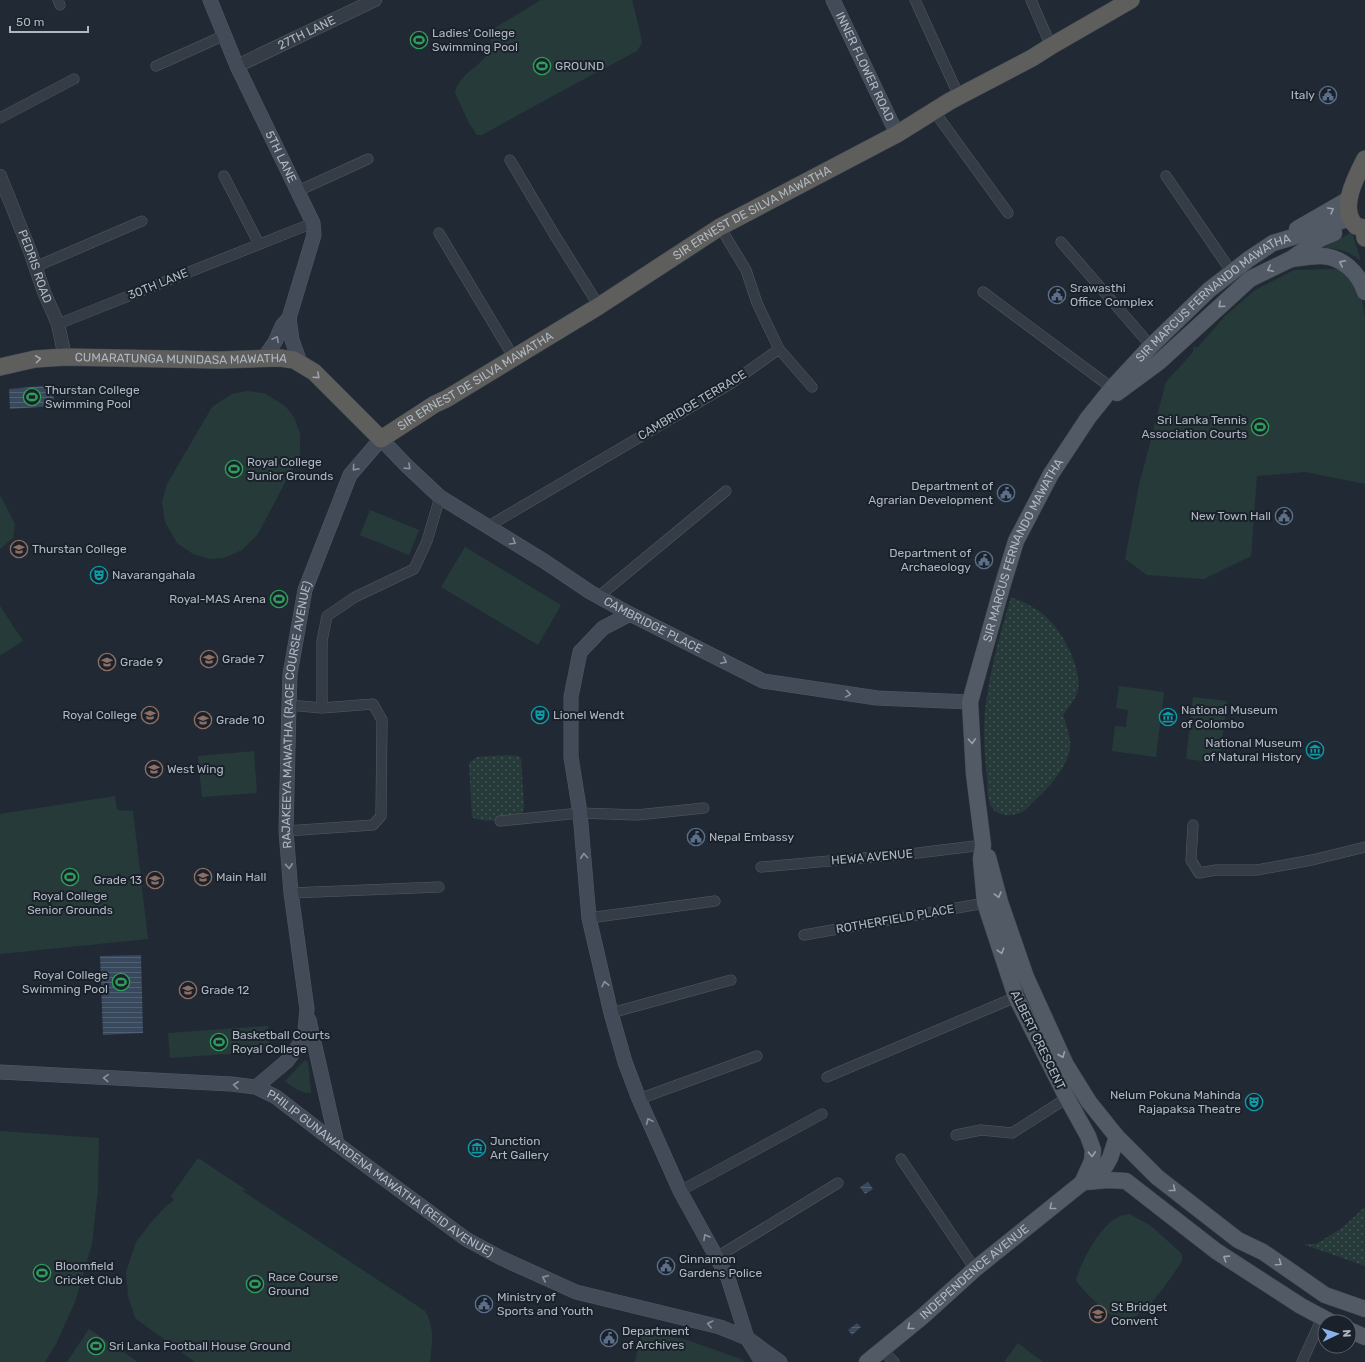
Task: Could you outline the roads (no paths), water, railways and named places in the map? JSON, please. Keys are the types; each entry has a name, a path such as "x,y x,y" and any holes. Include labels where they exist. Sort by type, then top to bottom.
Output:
{"highway":[{"name":"SIR ERNEST DE SILVA MAWATHA","path":"381,439 435,404 446,399 599,306 720,227 897,134 959,96 1032,58 1131,0"},
{"path":"1359,227 1348,208 1352,190 1365,159"},
{"name":"CUMARATUNGA MUNIDASA MAWATHA","path":"0,367 35,359 65,357 220,360 280,358 294,360 314,372 381,439"}],"main road":[{"name":"5TH LANE","path":"210,0 237,66 313,223 314,235 289,318 282,326 275,342 263,359"},
{"name":"INNER FLOWER ROAD","path":"833,0 897,134"},
{"path":"1273,243 1349,199"},
{"name":"SIR MARCUS FERNANDO MAWATHA","path":"970,702 1016,542 1051,474 1112,388 1151,346 1209,290 1231,271 1273,243 1313,231 1359,227"},
{"name":"SIR MARCUS FERNANDO MAWATHA","path":"1097,408 1159,362 1250,279 1290,259 1320,239 1359,227"},
{"path":"1290,259 1321,256 1342,261 1356,275 1365,292"},
{"name":"5TH LANE","path":"289,318 292,340 301,365"},
{"name":"CAMBRIDGE PLACE","path":"381,439 440,497 487,527 544,561 598,597 763,680 877,698 970,702"},
{"name":"RAJAKEEYA MAWATHA (RACE COURSE AVENUE)","path":"337,1144 306,1009 291,893 286,831 290,674 305,590 350,475 381,439"},
{"path":"630,614 603,628 580,652 571,697 571,757 580,813 589,918 611,1013 625,1062 639,1099 680,1191 728,1278 747,1338 762,1362"},
{"name":"ALBERT CRESCENT","path":"970,702 974,774 982,845 981,859 985,903 1016,997 1088,1136 1093,1150 1092,1161 1082,1183"},
{"name":"ALBERT CRESCENT","path":"982,845 988,856 1000,902 1026,977 1066,1065 1089,1102 1117,1137 1157,1177 1238,1240 1263,1252 1325,1295 1365,1308"},
{"name":"RAJAKEEYA MAWATHA (RACE COURSE AVENUE)","path":"256,1087 287,1061 299,1045 305,1031 306,1009"},
{"path":"1027,1019 1049,1028"},
{"name":"PHILIP GUNAWARDENA MAWATHA (REID AVENUE)","path":"3,1075 223,1084 256,1087 276,1097 466,1239 501,1258 576,1292 720,1327 747,1338 780,1362"},
{"name":"INDEPENDENCE AVENUE","path":"867,1362 922,1317 976,1269 1082,1183 1100,1172 1110,1158 1117,1137"},
{"path":"1126,1181 1130,1168 1136,1164 1144,1163"},
{"path":"1082,1183 1108,1180 1126,1181 1216,1251 1301,1306 1317,1315"}],"street":[{"name":"27TH LANE","path":"237,66 375,0"},
{"path":"915,0 959,96"},
{"path":"1031,0 1051,46"},
{"path":"156,66 225,34"},
{"path":"0,118 74,79"},
{"path":"934,111 1008,213"},
{"path":"298,192 368,159"},
{"path":"510,160 599,306"},
{"name":"PEDRIS ROAD","path":"0,176 44,292 58,324 65,357"},
{"path":"224,176 259,244"},
{"path":"1166,176 1231,271"},
{"path":"35,266 142,221"},
{"name":"30TH LANE","path":"58,324 313,223"},
{"path":"720,227 746,270 757,303 779,349 812,387"},
{"path":"439,233 514,358"},
{"path":"1061,242 1151,346"},
{"path":"983,292 1112,388"},
{"name":"CAMBRIDGE TERRACE","path":"487,527 730,384 779,349"},
{"path":"598,597 726,491"},
{"path":"322,708 322,641 327,616 355,598 414,569 427,541 440,497"},
{"path":"286,831 373,825 381,816 382,720 373,704 322,708 289,705"},
{"path":"500,821 580,813 637,815 704,808"},
{"path":"1193,825 1191,860 1199,873 1216,870 1257,870 1312,860 1365,847"},
{"name":"HEWA AVENUE","path":"761,867 918,853 982,845"},
{"path":"291,893 439,887"},
{"path":"589,918 715,901"},
{"name":"ROTHERFIELD PLACE","path":"804,935 985,903"},
{"path":"611,1013 731,980"},
{"path":"827,1077 1016,997"},
{"path":"639,1099 757,1056"},
{"path":"956,1135 980,1130 1012,1133 1067,1098"},
{"path":"680,1191 822,1114"},
{"path":"901,1159 976,1269"},
{"path":"717,1257 838,1182"},
{"path":"1302,1362 1317,1337"},
{"path":"882,1350 894,1362"}],"water":[{"name":"Thurstan College Swimming Pool","path":"53,385 54,406 10,409 9,389"},
{"name":"Royal College Swimming Pool","path":"141,955 143,1033 103,1035 100,956"},
{"path":"868,1182 873,1189 865,1194 860,1187"},
{"path":"857,1323 861,1327 852,1335 848,1330"}],"place":[{"name":"Ladies' College Swimming Pool","path":"419,40"},
{"name":"GROUND","path":"542,66"},
{"name":"Italy","path":"1328,95"},
{"name":"Srawasthi Office Complex","path":"1057,295"},
{"name":"Thurstan College Swimming Pool","path":"32,397"},
{"name":"Sri Lanka Tennis Association Courts","path":"1260,427"},
{"name":"Royal College Junior Grounds","path":"234,469"},
{"name":"Department of Agrarian Development","path":"1006,493"},
{"name":"New Town Hall","path":"1284,516"},
{"name":"Thurstan College","path":"19,549"},
{"name":"Department of Archaeology","path":"984,560"},
{"name":"Navarangahala","path":"99,575"},
{"name":"Royal-MAS Arena","path":"279,599"},
{"name":"Grade 7","path":"209,659"},
{"name":"Grade 9","path":"107,662"},
{"name":"Royal College","path":"150,715"},
{"name":"Lionel Wendt","path":"540,715"},
{"name":"National Museum of Colombo","path":"1168,717"},
{"name":"Grade 10","path":"203,720"},
{"name":"National Museum of Natural History","path":"1315,750"},
{"name":"West Wing","path":"154,769"},
{"name":"Nepal Embassy","path":"696,837"},
{"name":"Royal College Senior Grounds","path":"70,877"},
{"name":"Main Hall","path":"203,877"},
{"name":"Grade 13","path":"155,880"},
{"name":"Royal College Swimming Pool","path":"121,982"},
{"name":"Grade 12","path":"188,990"},
{"name":"Basketball Courts Royal College","path":"219,1042"},
{"name":"Nelum Pokuna Mahinda Rajapaksa Theatre","path":"1254,1102"},
{"name":"Junction Art Gallery","path":"477,1148"},
{"name":"Cinnamon Gardens Police","path":"666,1266"},
{"name":"Bloomfield Cricket Club","path":"42,1273"},
{"name":"Race Course Ground","path":"255,1284"},
{"name":"Ministry of Sports and Youth","path":"484,1304"},
{"name":"St Bridget Convent","path":"1098,1314"},
{"name":"Department of Archives","path":"609,1338"},
{"name":"Sri Lanka Football House Ground","path":"96,1346"}]}
